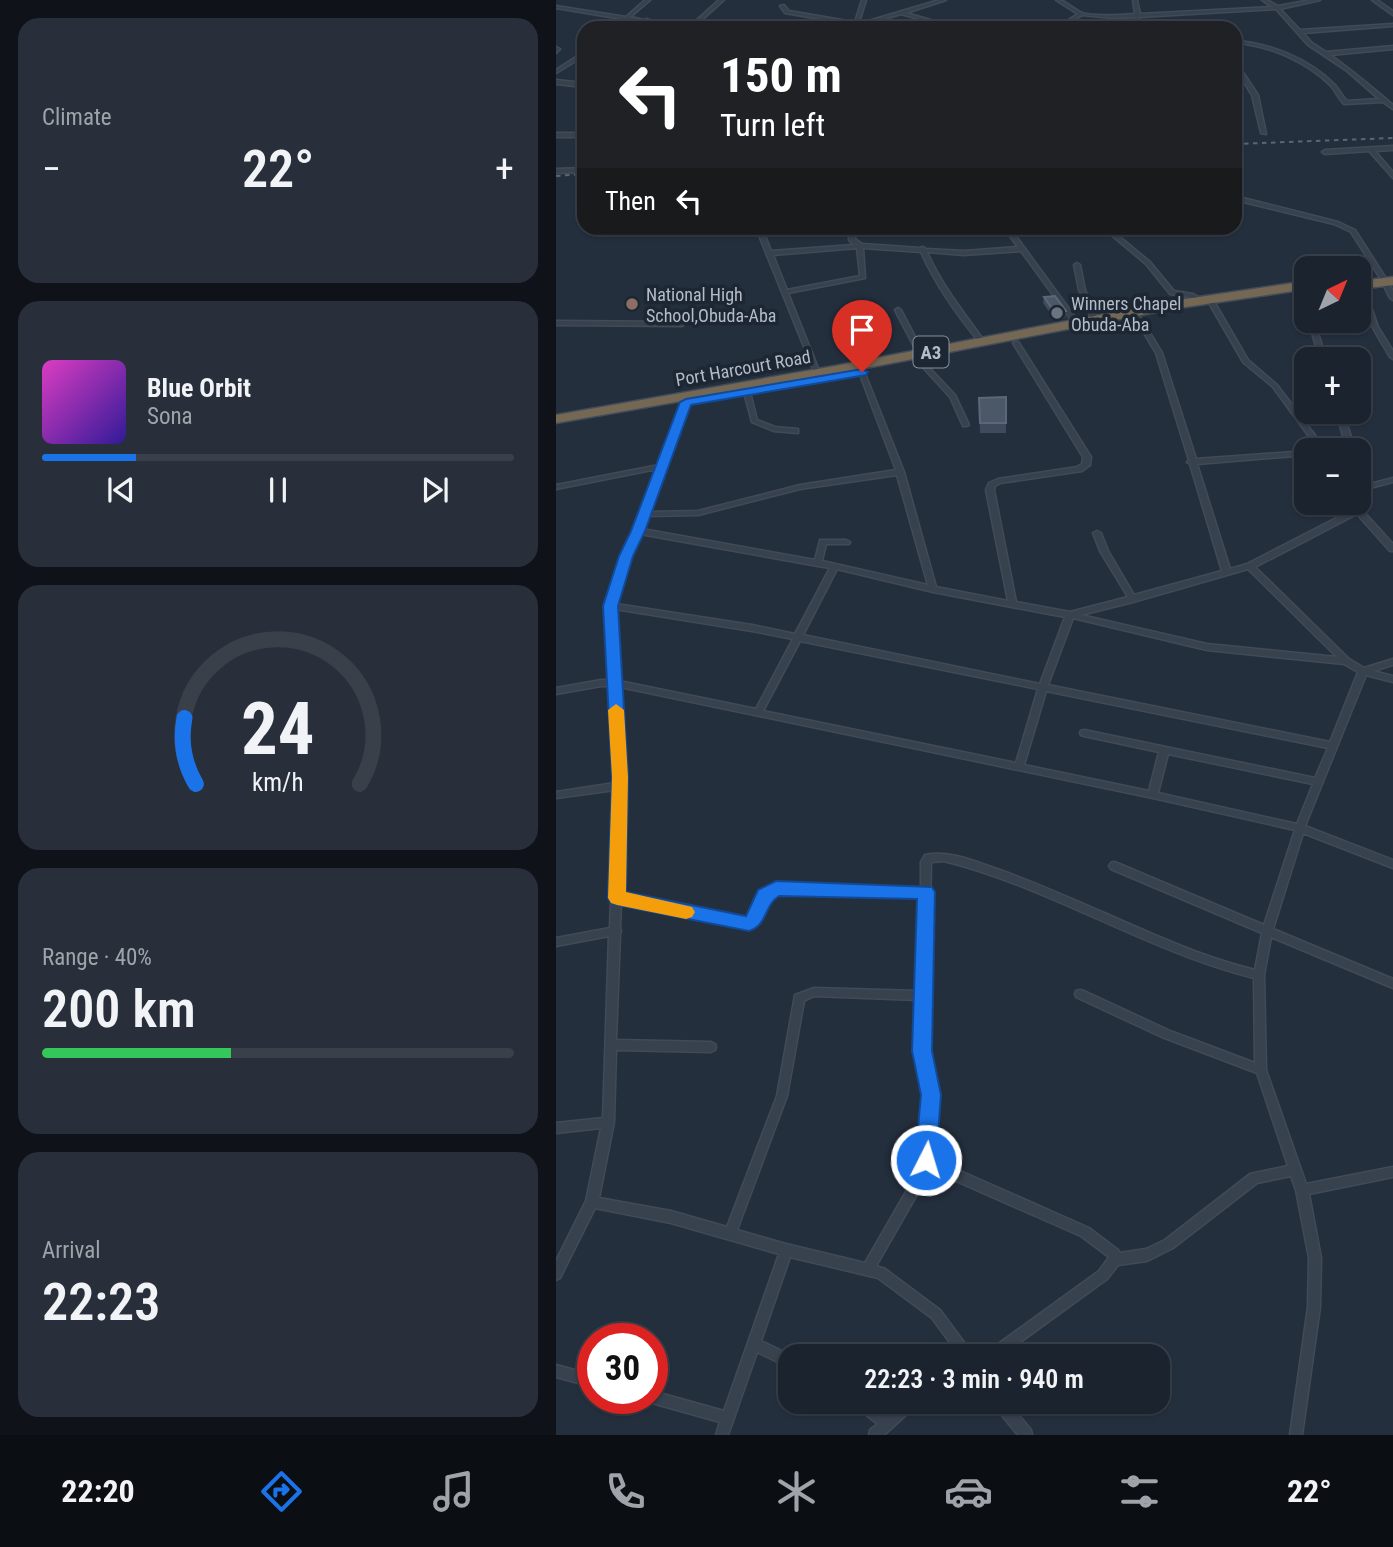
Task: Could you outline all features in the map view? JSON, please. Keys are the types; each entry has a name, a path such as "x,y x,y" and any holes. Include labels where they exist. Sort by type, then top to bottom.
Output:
{"highway":[{"name":"Port Harcourt Road","path":"556,421 862,372 982,342 1095,320 1294,290"},
{"name":"Port Harcourt Road","path":"556,421 817,373 1016,343 1206,302"}],"street":[{"path":"628,17 648,0"},
{"path":"697,21 722,0"},
{"path":"854,21 864,0"},
{"path":"870,21 944,0"},
{"path":"1058,0 1081,14 1094,17 1277,8 1318,0"},
{"path":"1135,0 1136,21"},
{"path":"1219,0 1224,9"},
{"path":"1264,0 1277,8 1298,32 1392,108"},
{"path":"1374,0 1390,9 1392,14"},
{"path":"782,6 787,12 828,21"},
{"path":"556,7 652,21"},
{"path":"901,13 930,21"},
{"path":"1070,21 1081,14"},
{"path":"1298,32 1392,25"},
{"path":"1242,43 1259,44 1296,59 1330,83 1346,103 1385,100"},
{"path":"1325,54 1392,47"},
{"path":"556,72 577,58"},
{"path":"1242,75 1255,95 1264,132"},
{"path":"557,82 577,84"},
{"path":"556,135 577,135"},
{"path":"1325,152 1392,148"},
{"path":"1371,150 1392,176"},
{"path":"556,171 577,170"},
{"path":"1242,200 1336,223 1353,231 1388,279 1392,298"},
{"path":"762,235 817,373"},
{"path":"785,292 863,277 860,246 852,240 852,235"},
{"path":"1012,235 1076,324"},
{"path":"1114,235 1148,263 1172,293 1191,295 1206,302 1245,361 1275,386 1313,438"},
{"path":"769,253 860,246 976,253 1022,249"},
{"path":"923,249 932,270 955,308 982,342"},
{"path":"1077,265 1082,290 1095,320"},
{"path":"898,310 921,358 953,396 965,425"},
{"path":"1138,318 1159,353 1227,573"},
{"path":"1372,318 1392,357"},
{"path":"556,323 683,324"},
{"path":"1013,605 990,490 992,485 998,481 1079,469 1086,464 1087,457 1016,343"},
{"path":"862,372 900,472 933,589"},
{"path":"747,392 754,421 774,429 795,431"},
{"path":"556,1274 592,1202 608,1122 620,786 611,606 626,556 645,514 686,402"},
{"path":"1191,462 1294,454"},
{"path":"556,487 663,466"},
{"path":"645,514 706,512 800,487 900,472"},
{"path":"1371,485 1392,480"},
{"path":"1070,615 1250,566 1342,515"},
{"path":"1365,515 1392,549"},
{"path":"638,531 835,566 933,589 1070,615 1207,647 1346,662"},
{"path":"1097,533 1104,551 1133,599"},
{"path":"817,563 823,542 846,542"},
{"path":"758,713 835,566"},
{"path":"1250,566 1346,662 1363,671 1392,679"},
{"path":"611,606 752,628 1333,746"},
{"path":"1020,768 1043,688 1070,615"},
{"path":"1363,671 1392,662"},
{"path":"1296,1435 1314,1307 1315,1258 1302,1190 1261,1070 1258,975 1267,933 1300,828 1363,671"},
{"path":"556,691 614,683 1300,828 1392,864"},
{"path":"1084,733 1318,782"},
{"path":"1153,795 1164,751"},
{"path":"556,795 620,786"},
{"path":"1115,1260 1109,1249 1085,1232 926,1160 931,1095 922,1051 928,858 938,855 997,873 1204,959 1258,975"},
{"path":"1114,866 1392,984"},
{"path":"617,898 749,924 755,920 764,895 776,888 926,892"},
{"path":"556,942 616,931"},
{"path":"730,1234 782,1096 799,998 814,992 923,996"},
{"path":"1080,994 1166,1034 1261,1070"},
{"path":"611,1045 711,1047"},
{"path":"556,1128 608,1122"},
{"path":"868,1269 929,1163"},
{"path":"1008,1344 1103,1275 1115,1260 1147,1255 1169,1244 1254,1178 1294,1170"},
{"path":"1302,1190 1392,1172"},
{"path":"592,1202 671,1217 786,1250 868,1269 892,1279 936,1314 957,1344"},
{"path":"722,1435 786,1250"},
{"path":"754,1344 778,1356"},
{"path":"556,1371 577,1377"},
{"path":"668,1401 728,1418"},
{"path":"876,1414 887,1423"},
{"path":"875,1435 897,1414"},
{"path":"1009,1414 1026,1435"}],"building":[{"path":"1055,296 1066,311 1056,314 1044,297"},
{"path":"1006,397 1006,423 980,423 979,398"}],"railway":[{"path":"1242,144 1393,138"},
{"path":"556,176 577,174"}],"slow traffic":[{"path":"616,710 620,777 617,898 686,912"}],"place":[{"name":"National High School,Obuda-Aba","path":"632,304"},
{"name":"Winners Chapel Obuda-Aba","path":"1057,313"}],"route":[{"path":"862,372 686,402 638,531 626,556 611,606 620,777 617,898 749,924 755,920 764,895 776,888 926,892 922,1051 931,1095 926,1160"}]}
